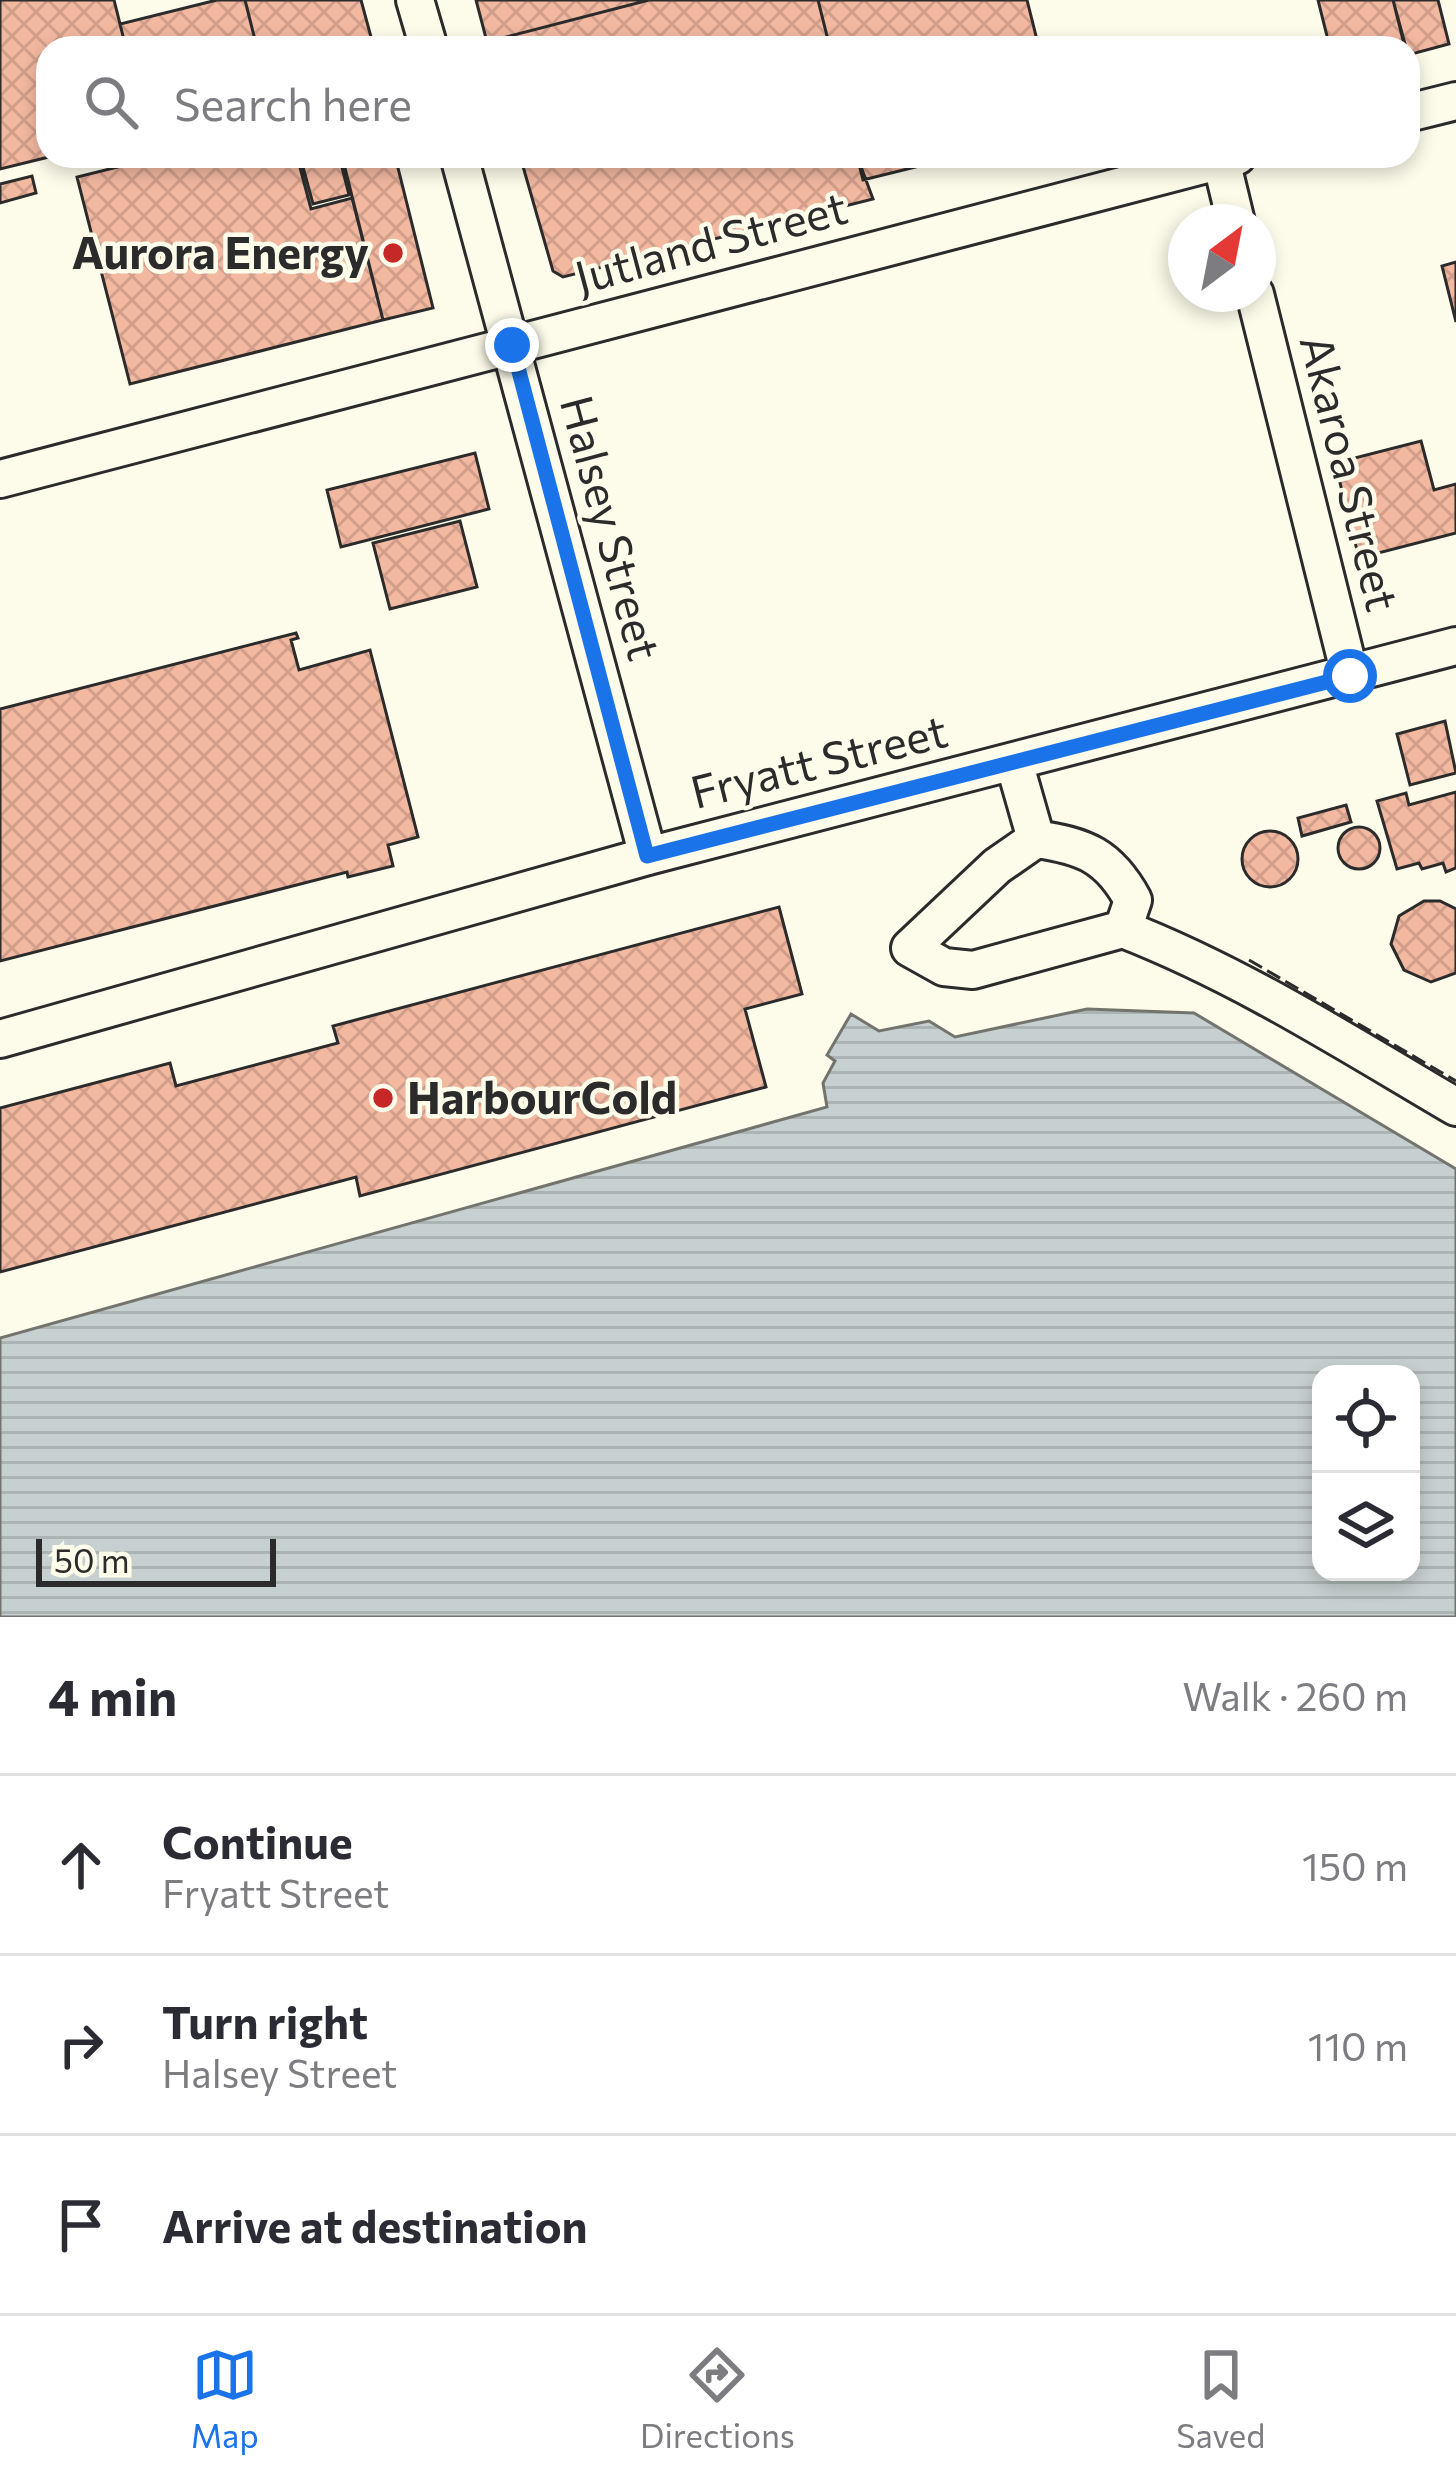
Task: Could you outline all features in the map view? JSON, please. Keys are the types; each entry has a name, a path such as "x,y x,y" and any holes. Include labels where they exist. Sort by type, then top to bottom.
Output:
{"street":[{"path":"415,0 426,36"},
{"path":"1420,110 1456,101"},
{"name":"Halsey Street","path":"462,168 647,856"},
{"name":"Jutland Street","path":"0,478 1191,168"},
{"path":"1230,168 1235,204"},
{"name":"Akaroa Street","path":"1259,312 1350,676"},
{"name":"Fryatt Street","path":"0,1039 647,856 1456,646"},
{"path":"1014,762 1036,839"},
{"path":"1128,915 973,970 944,967 910,948 997,866 1036,839 1074,844 1116,869 1128,915 1456,1107"}],"shaded area":[{"path":"1087,1009 1194,1013 1456,1169 1456,1617 0,1617 0,1338 827,1107 823,1083 835,1061 827,1055 851,1014 879,1031 929,1021 955,1037"}],"building":[{"path":"0,0 114,0 123,36 36,36 36,160 0,169"},
{"path":"217,0 245,0 254,36 123,36 120,24"},
{"path":"245,0 361,0 371,36 254,36"},
{"path":"476,0 649,0 510,36 485,36"},
{"path":"649,0 818,0 827,36 510,36"},
{"path":"818,0 1027,0 1036,36 827,36"},
{"path":"1318,0 1393,0 1402,36 1327,36"},
{"path":"1393,0 1438,0 1449,44 1420,52 1420,36 1403,36"},
{"path":"113,168 300,168 311,209 352,198 383,320 130,384 77,177"},
{"path":"303,168 342,168 349,195 313,204"},
{"name":"Aurora Energy","path":"345,168 398,168 433,308 383,320"},
{"path":"523,168 861,168 873,199 563,277 553,271"},
{"path":"860,168 912,168 863,180"},
{"path":"32,176 36,193 0,203 0,184"},
{"path":"1456,262 1456,322 1442,266"},
{"path":"1421,441 1434,490 1456,484 1456,533 1359,558 1335,463"},
{"path":"475,453 489,509 341,547 327,490"},
{"path":"460,521 477,587 390,609 373,543"},
{"path":"296,633 298,638 291,640 299,670 370,650 418,837 388,845 393,866 348,877 347,872 0,961 0,709"},
{"path":"1445,721 1456,773 1410,785 1397,734"},
{"path":"1456,792 1456,868 1446,872 1443,863 1422,869 1419,863 1397,869 1377,801 1406,793 1409,805"},
{"path":"1346,805 1351,822 1302,836 1298,818"},
{"path":"1359,827 1374,833 1380,848 1374,863 1359,869 1344,863 1338,848 1344,833"},
{"path":"1270,831 1290,839 1298,859 1290,879 1270,887 1250,879 1242,859 1250,839"},
{"path":"1424,901 1440,901 1456,909 1456,973 1431,982 1404,970 1391,944 1399,916"},
{"name":"HarbourCold","path":"779,907 802,994 745,1009 766,1087 360,1196 356,1177 0,1272 0,1108 170,1063 176,1086 338,1043 333,1026"}],"fence":[{"path":"1249,960 1456,1081"}],"place":[{"name":"Aurora Energy","path":"393,253"},
{"name":"HarbourCold","path":"383,1098"}],"route":[{"path":"512,345 647,856 1350,676"}]}
